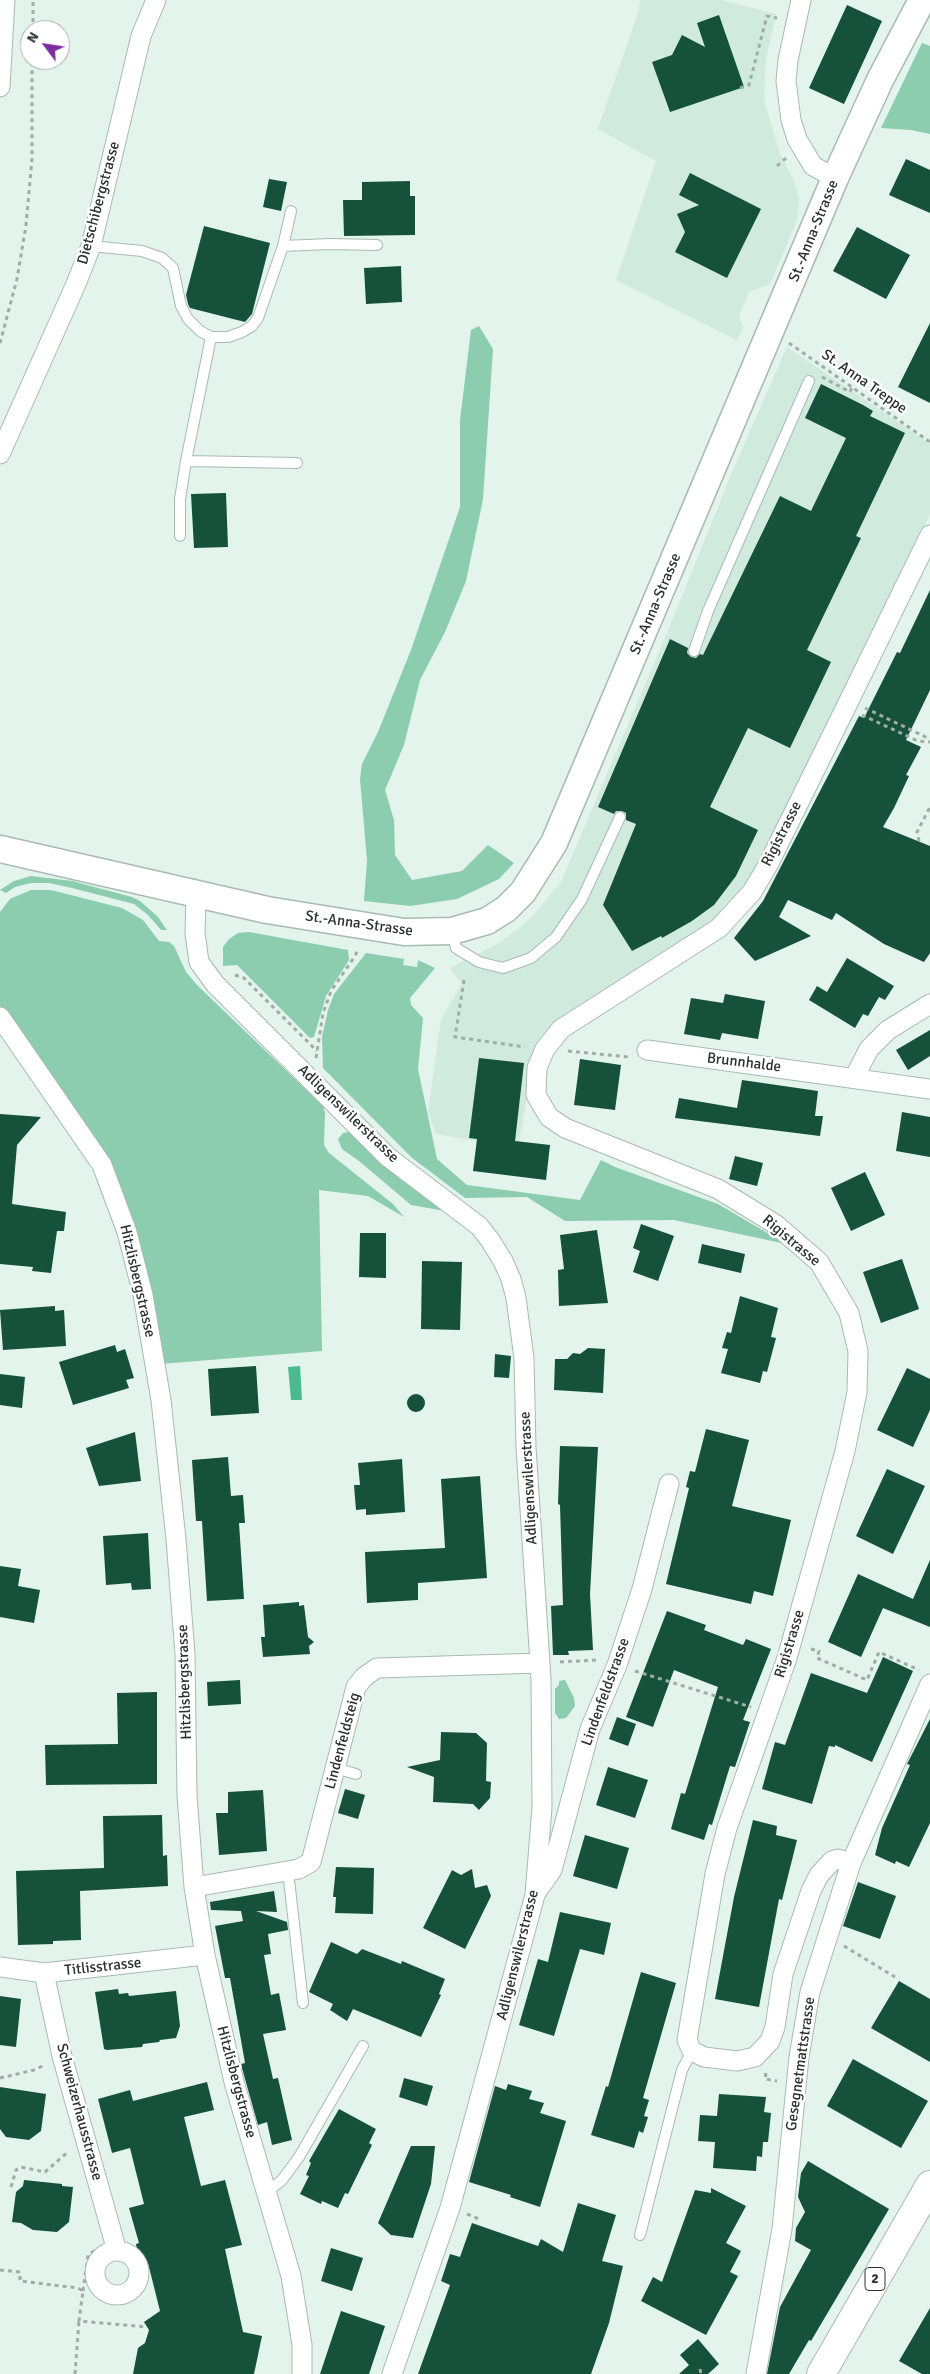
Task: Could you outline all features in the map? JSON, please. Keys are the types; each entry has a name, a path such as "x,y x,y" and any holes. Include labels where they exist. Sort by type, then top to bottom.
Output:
{"main road":[{"name":"St.-Anna-Strasse","path":"196,894 266,910 404,932 452,931 487,922 506,909 523,892 554,843 835,178 880,80 922,0"},
{"path":"0,849 196,894"},
{"name":"2","path":"821,2374 928,2194"}],"street":[{"path":"0,87 5,0"},
{"name":"Dietschibergstrasse","path":"0,454 91,246 141,36 156,0"},
{"path":"801,0 788,60 786,81 791,120 797,139 813,166 835,178"},
{"name":"Rigistrasse","path":"692,2051 687,2040 715,1874 727,1828 787,1658 845,1451 857,1392 858,1351 849,1313 819,1262 775,1224 718,1190 560,1124 548,1117 536,1094 537,1068 545,1049 561,1029 719,928 752,892 768,865 930,535"},
{"name":"Adligenswilerstrasse","path":"196,894 195,933 199,962 215,984 388,1157 479,1226 503,1261 516,1298 524,1358 526,1447 547,1663 542,1807 535,1895 450,2208 392,2374"},
{"path":"854,1078 870,1049 888,1030 930,1004"},
{"name":"Hitzlisbergstrasse","path":"0,1017 102,1165 128,1232 143,1295 161,1400 186,1654 187,1796 194,1887 205,1956 234,2082 291,2276 302,2345 302,2374"},
{"name":"Brunnhalde","path":"648,1050 930,1090"},
{"name":"Lindenfeldstrasse","path":"535,1895 552,1870 590,1729 617,1665 642,1589 669,1484"},
{"name":"Lindenfeldsteig","path":"194,1887 299,1869 311,1862 356,1687 364,1677 377,1668 547,1663"},
{"name":"Gesegnetmattstrasse","path":"756,2374 782,2229 799,2057 810,1992 852,1863 930,1684"},
{"path":"692,2051 704,2057 737,2061 755,2057 770,2041 776,2027 788,1958 818,1875 832,1860 838,1859 852,1863"},
{"name":"Titlisstrasse","path":"0,1967 44,1973 205,1956"},
{"name":"Schweizerhausstrasse","path":"44,1973 62,2056 115,2244"}],"lane":[{"path":"91,246 142,251 162,258 169,263 176,275 179,298 184,312 194,325 211,338 235,336 252,326 263,307 283,246 291,211"},
{"path":"283,246 330,244 378,246"},
{"path":"180,536 180,499 211,338"},
{"path":"694,651 708,611 809,381"},
{"path":"186,461 297,463"},
{"path":"452,931 456,948 479,962 504,968 531,958 556,937 582,899 620,817"},
{"path":"335,1768 356,1774"},
{"path":"288,1871 303,2003"},
{"path":"267,2192 282,2180 299,2157 363,2046"},
{"path":"640,2235 682,2070 692,2051"}],"path":[{"path":"33,0 33,20"},
{"path":"740,88 749,84 767,16 781,19"},
{"path":"0,343 17,278 26,225 32,159 32,70"},
{"name":"St. Anna Treppe","path":"784,340 930,442"},
{"path":"809,381 814,372 850,392 852,387"},
{"path":"846,708 914,740 923,743 930,741"},
{"path":"866,708 930,741"},
{"path":"919,842 917,832 930,807"},
{"path":"315,1065 323,1012 331,991 358,949"},
{"path":"230,973 244,978 317,1051"},
{"path":"464,980 455,1037 527,1047"},
{"path":"560,1050 637,1057 648,1050"},
{"path":"808,1656 811,1648 819,1651 817,1658 867,1680 879,1652 912,1666"},
{"path":"547,1663 600,1660 756,1708"},
{"path":"828,1936 895,1977"},
{"path":"0,2078 34,2070 62,2056"},
{"path":"11,2186 16,2170 21,2167 45,2172 72,2148 87,2145"},
{"path":"75,2374 88,2255 115,2244"},
{"path":"0,2270 20,2272 20,2281 78,2288 83,2291"},
{"path":"80,2321 147,2327"},
{"path":"700,2369 701,2374"}],"shaded area":[{"path":"640,0 721,0 776,14 766,59 764,99 780,154 794,181 799,198 797,220 770,284 749,292 739,316 743,328 737,340 616,280 656,161 598,129 638,13"},
{"path":"922,43 930,46 930,134 911,130 881,128"},
{"path":"479,326 493,349 483,499 466,581 445,632 420,680 404,745 385,790 394,820 395,855 412,880 462,871 488,845 514,863 499,879 457,899 410,906 364,901 367,860 360,779 362,764 378,732 411,650 460,507 460,420 471,330"},
{"path":"787,347 930,444 930,513 924,528 750,882 706,929 545,1032 536,1043 518,1148 436,1134 428,1112 441,1019 462,984 450,968 501,942 531,918 561,882 670,626 733,470"},
{"path":"31,876 72,881 132,897 140,901 158,917 167,930 161,930 148,915 134,904 72,888 49,883 31,883 15,887 6,893 0,890 14,881"},
{"path":"31,890 51,890 122,908 143,920 159,941 169,942 174,946 186,972 197,985 323,1106 325,1113 324,1145 329,1153 393,1204 404,1217 368,1196 319,1190 322,1351 160,1364 122,1203 0,1011 0,912 10,899"},
{"path":"249,932 348,950 349,960 326,996 314,1037 310,1038 237,965 223,966 223,947 229,939 238,933"},
{"path":"366,953 404,959 403,965 417,967 418,960 435,968 410,998 411,1005 423,1018 418,1069 437,1159 467,1185 580,1200 601,1160 615,1167 718,1204 786,1244 674,1220 565,1221 527,1197 465,1198 411,1157 323,1068 322,1037 328,1010 334,994"},
{"path":"350,1132 371,1153 445,1211 411,1205 342,1149 338,1139 343,1133"},
{"path":"300,1366 302,1400 291,1400 288,1367"},
{"path":"565,1680 574,1698 575,1706 566,1718 559,1719 555,1713 555,1689 559,1685 559,1681"}],"building":[{"path":"847,5 882,21 844,104 809,88"},
{"path":"719,15 744,87 670,112 652,62 672,55 682,35 705,47 697,23"},
{"path":"906,159 930,170 930,213 889,195"},
{"path":"690,173 761,209 727,278 675,252 685,232 677,214 699,205 679,195"},
{"path":"269,179 287,182 281,211 263,207"},
{"path":"410,181 410,196 415,196 415,235 344,236 343,200 362,200 362,182"},
{"path":"204,226 270,243 252,314 245,322 190,308 188,304 186,295"},
{"path":"857,227 910,255 886,299 833,271"},
{"path":"401,266 402,302 366,304 364,268"},
{"path":"930,323 930,403 898,387"},
{"path":"821,384 863,405 873,411 870,416 905,433 856,536 861,538 807,650 831,662 790,748 748,728 710,807 758,830 736,876 714,905 692,921 662,938 661,936 632,951 603,905 636,824 626,820 626,813 622,811 616,811 614,814 598,807 670,639 688,648 687,653 691,657 696,658 700,654 703,655 780,496 811,511 846,438 805,418"},
{"path":"226,493 228,547 194,548 191,494"},
{"path":"930,590 930,690 906,740 921,747 906,775 909,776 894,808 883,827 930,846 930,953 924,962 884,944 836,913 832,920 788,900 779,917 811,936 755,961 734,938 763,901 859,716 864,718 897,652 900,653"},
{"path":"847,958 894,986 885,1000 879,997 868,1016 863,1014 855,1028 809,1000 817,986 827,992"},
{"path":"725,994 765,1001 758,1039 722,1033 720,1040 684,1034 691,998 723,1003"},
{"path":"930,1030 930,1056 908,1070 896,1050"},
{"path":"479,1058 524,1063 515,1141 550,1145 546,1180 473,1171 477,1139 469,1138"},
{"path":"580,1059 621,1065 615,1110 574,1105"},
{"path":"742,1080 818,1091 815,1116 823,1116 820,1136 675,1118 679,1098 737,1108"},
{"path":"902,1112 930,1117 930,1157 896,1151"},
{"path":"0,1114 41,1117 17,1145 12,1204 66,1212 64,1231 57,1231 51,1273 32,1271 33,1267 0,1264"},
{"path":"735,1156 763,1163 757,1186 729,1179"},
{"path":"865,1172 885,1215 851,1231 831,1188"},
{"path":"641,1224 674,1236 658,1281 633,1272 640,1251 633,1248"},
{"path":"597,1230 608,1303 559,1306 558,1270 564,1269 560,1235"},
{"path":"360,1233 386,1233 386,1278 359,1277"},
{"path":"702,1244 745,1254 741,1273 698,1263"},
{"path":"902,1259 919,1309 881,1323 863,1272"},
{"path":"422,1261 462,1262 460,1330 421,1329"},
{"path":"740,1296 778,1308 771,1337 776,1338 767,1372 763,1371 760,1383 721,1373 728,1349 722,1348 727,1332 731,1333"},
{"path":"55,1306 55,1311 64,1310 66,1346 3,1350 0,1310"},
{"path":"115,1345 117,1352 125,1349 134,1378 126,1380 129,1388 73,1405 59,1362"},
{"path":"588,1348 605,1349 603,1393 554,1390 555,1359 567,1359 573,1353 580,1354"},
{"path":"495,1354 511,1356 509,1378 494,1377"},
{"path":"256,1366 259,1413 211,1416 208,1369"},
{"path":"907,1368 930,1379 930,1410 913,1447 877,1430"},
{"path":"0,1374 25,1377 22,1408 0,1405"},
{"path":"412,1394 420,1394 425,1399 423,1410 412,1412 407,1407 407,1399"},
{"path":"706,1429 749,1440 732,1506 791,1520 773,1596 754,1591 751,1604 666,1584 689,1488 686,1487 690,1471 695,1472"},
{"path":"135,1432 141,1481 99,1486 86,1448"},
{"path":"560,1446 598,1447 590,1594 593,1650 568,1651 569,1655 553,1655 551,1606 563,1605 560,1505 558,1504"},
{"path":"228,1457 231,1496 243,1495 245,1523 239,1523 244,1599 207,1601 202,1521 196,1521 192,1460"},
{"path":"402,1459 405,1512 366,1515 366,1509 356,1510 354,1485 360,1485 358,1463"},
{"path":"887,1469 925,1486 893,1554 856,1536"},
{"path":"480,1476 487,1578 418,1583 418,1600 367,1603 365,1552 445,1548 441,1479"},
{"path":"148,1533 151,1589 132,1590 131,1583 106,1585 103,1536"},
{"path":"930,1560 930,1627 883,1608 861,1657 828,1642 858,1574 913,1599"},
{"path":"0,1566 21,1569 18,1586 40,1590 34,1623 0,1617"},
{"path":"299,1602 299,1606 304,1605 308,1637 314,1642 309,1646 310,1654 263,1657 261,1637 265,1637 263,1605"},
{"path":"667,1611 706,1625 704,1630 743,1645 746,1639 771,1649 743,1720 750,1722 735,1767 730,1766 712,1825 709,1824 704,1840 671,1829 681,1793 685,1794 718,1687 674,1670 653,1727 626,1717"},
{"path":"883,1657 913,1671 872,1762 835,1745 835,1747 829,1746 812,1804 762,1789 775,1742 785,1745 811,1673 867,1693"},
{"path":"240,1680 241,1704 208,1706 207,1682"},
{"path":"157,1692 157,1784 46,1785 45,1745 118,1744 117,1693"},
{"path":"617,1717 636,1724 628,1746 609,1739"},
{"path":"930,1719 930,1823 909,1867 896,1861 895,1864 875,1855 882,1828 910,1765 907,1764"},
{"path":"441,1732 476,1733 487,1743 486,1781 491,1782 490,1798 479,1810 473,1804 433,1802 434,1777 407,1767 440,1760"},
{"path":"608,1767 648,1780 635,1818 596,1805"},
{"path":"345,1789 365,1795 358,1819 338,1813"},
{"path":"263,1790 267,1851 219,1855 216,1813 228,1813 228,1792"},
{"path":"162,1815 163,1856 167,1855 168,1886 80,1891 81,1940 53,1941 53,1944 18,1945 16,1871 104,1868 103,1816"},
{"path":"753,1820 777,1826 776,1835 797,1840 782,1900 779,1899 759,2007 715,1999 734,1897"},
{"path":"585,1835 629,1848 617,1889 573,1876"},
{"path":"336,1867 374,1868 373,1914 335,1913 336,1897 333,1897"},
{"path":"472,1869 475,1888 487,1885 491,1896 465,1949 423,1928 452,1870 461,1875"},
{"path":"858,1882 896,1896 880,1939 843,1926"},
{"path":"274,1891 277,1912 256,1911 287,1922 288,1930 268,1934 271,1954 264,1955 271,1995 279,1993 286,2030 263,2034 273,2079 278,2078 292,2140 272,2145 267,2122 258,2125 241,2064 245,2063 230,1978 225,1978 215,1926 243,1921 241,1911 211,1910 210,1902"},
{"path":"560,1912 611,1923 604,1955 580,1949 554,2036 519,2025 538,1959 548,1962"},
{"path":"331,1942 357,1954 362,1949 401,1964 402,1961 445,1979 439,1994 441,1995 421,2037 353,2009 347,2021 330,2010 333,2004 309,1992"},
{"path":"641,1972 676,1983 643,2098 649,2100 644,2116 648,2117 643,2133 639,2131 634,2148 591,2135 606,2086 608,2087"},
{"path":"899,1981 930,1999 930,2062 871,2028"},
{"path":"118,1989 119,1994 128,1993 129,1996 176,1991 180,2026 176,2038 143,2044 142,2047 104,2049 95,1992"},
{"path":"0,1996 21,1999 16,2047 0,2045"},
{"path":"853,2059 928,2101 901,2148 827,2106"},
{"path":"404,2078 433,2086 427,2106 399,2097"},
{"path":"207,2082 214,2110 184,2117 201,2186 225,2180 242,2245 225,2249 243,2332 262,2336 254,2374 133,2374 138,2348 145,2343 149,2330 144,2322 160,2311 148,2263 138,2257 136,2244 139,2243 129,2208 144,2204 130,2148 112,2153 98,2099 130,2090 133,2101"},
{"path":"508,2084 532,2091 529,2099 544,2103 540,2113 566,2121 540,2207 510,2197 511,2195 469,2182 495,2086 506,2090"},
{"path":"0,2087 46,2094 41,2131 29,2140 6,2137 0,2129"},
{"path":"719,2094 766,2097 764,2112 771,2113 768,2142 763,2142 762,2157 757,2156 756,2171 713,2168 715,2142 698,2141 700,2115 717,2116"},
{"path":"339,2109 376,2129 369,2143 372,2145 348,2194 345,2193 338,2208 322,2201 321,2204 300,2194 309,2176 306,2175 311,2163 309,2161"},
{"path":"411,2146 435,2146 431,2184 413,2238 391,2235 378,2223"},
{"path":"808,2161 889,2209 811,2341 809,2340 789,2374 767,2374 780,2307 811,2250 795,2241 796,2228 805,2212 798,2197 801,2173"},
{"path":"24,2180 73,2187 69,2222 57,2232 33,2230 21,2223 12,2222 16,2192 23,2186"},
{"path":"711,2188 746,2206 726,2243 741,2251 730,2272 738,2276 706,2335 641,2301 653,2277 662,2282 695,2190 711,2193"},
{"path":"578,2203 616,2215 602,2261 623,2266 609,2323 591,2374 418,2374 450,2285 441,2281 450,2254 460,2257 472,2223 538,2246 541,2239 563,2252"},
{"path":"331,2248 363,2258 352,2291 321,2281"},
{"path":"930,2308 930,2374 922,2374 899,2361"},
{"path":"341,2311 385,2326 369,2374 320,2374"},
{"path":"698,2339 719,2364 708,2374 679,2374 689,2365 680,2355"}]}
